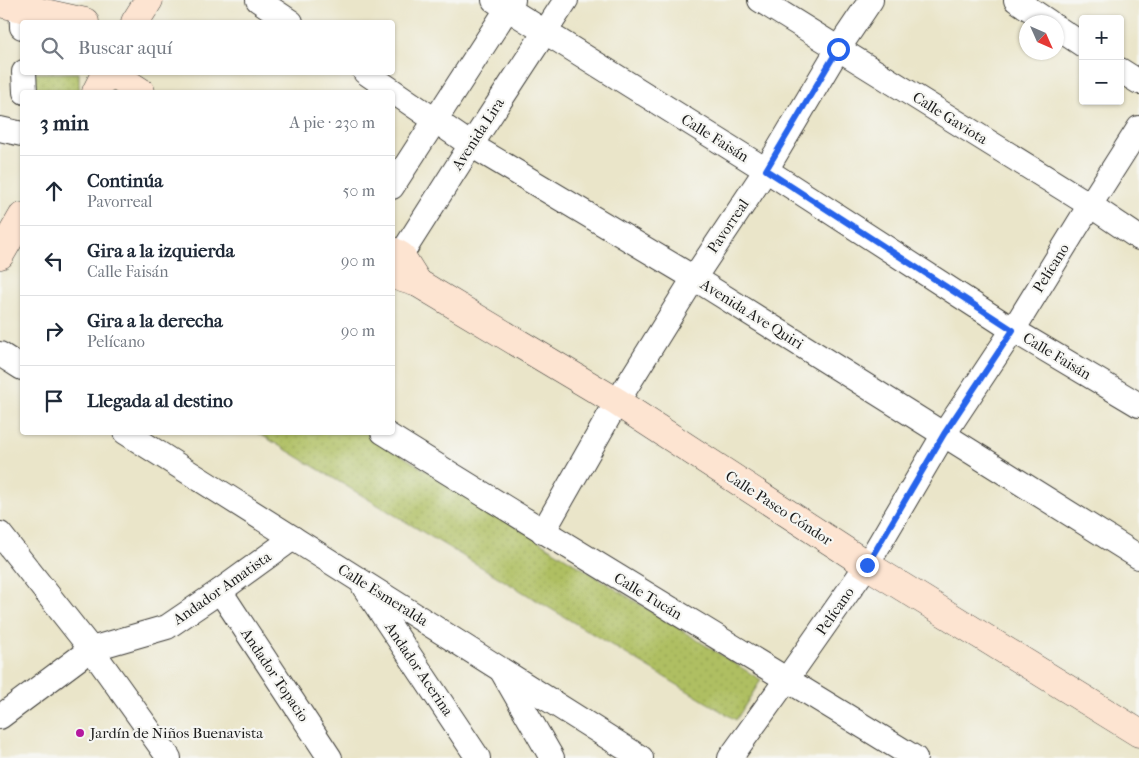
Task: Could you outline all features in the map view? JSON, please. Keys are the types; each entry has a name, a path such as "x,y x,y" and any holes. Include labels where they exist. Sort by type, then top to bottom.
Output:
{"street":[{"path":"136,20 149,0"},
{"path":"258,0 288,20"},
{"name":"Avenida Lira","path":"395,263 566,0"},
{"name":"Calle Gaviota","path":"760,0 1090,204 1139,238"},
{"name":"Pavorreal","path":"544,532 617,402 694,278 766,170 838,49 871,0"},
{"path":"1016,0 1039,15"},
{"path":"395,182 435,121 505,3"},
{"name":"Calle Faisán","path":"505,3 545,32 766,170 1013,330 1139,405"},
{"path":"16,10 74,20"},
{"path":"1064,32 1079,42"},
{"path":"1124,73 1139,82"},
{"path":"24,75 25,90"},
{"path":"97,90 106,75"},
{"path":"113,75 139,90"},
{"name":"Avenida Ave Quiri","path":"368,75 390,90"},
{"name":"Avenida Ave Quiri","path":"395,93 471,145 694,278 1139,557"},
{"name":"Pelícano","path":"730,758 867,565 944,434 1013,330 1139,128"},
{"path":"0,129 20,134"},
{"path":"0,255 20,224"},
{"name":"Calle Paseo Cóndor","path":"395,263 418,283 617,402 867,565 1139,733"},
{"path":"0,354 20,367"},
{"name":"Calle Esmeralda","path":"130,435 641,758"},
{"name":"Calle Tucán","path":"387,435 915,758"},
{"path":"0,534 91,649 169,758"},
{"name":"Andador Amatista","path":"91,649 167,627 220,592 293,538"},
{"name":"Andador Acerina","path":"360,580 478,758"},
{"name":"Andador Topacio","path":"220,592 330,758"},
{"path":"0,718 91,649"},
{"path":"500,669 552,758"}],"green space":[{"path":"34,75 79,75 80,90 35,90"},
{"path":"261,435 369,435 761,680 736,720"}],"place":[{"name":"Jardín de Niños Buenavista","path":"80,733"}],"route":[{"path":"838,49 766,170 1013,330 944,434 867,565"}]}
